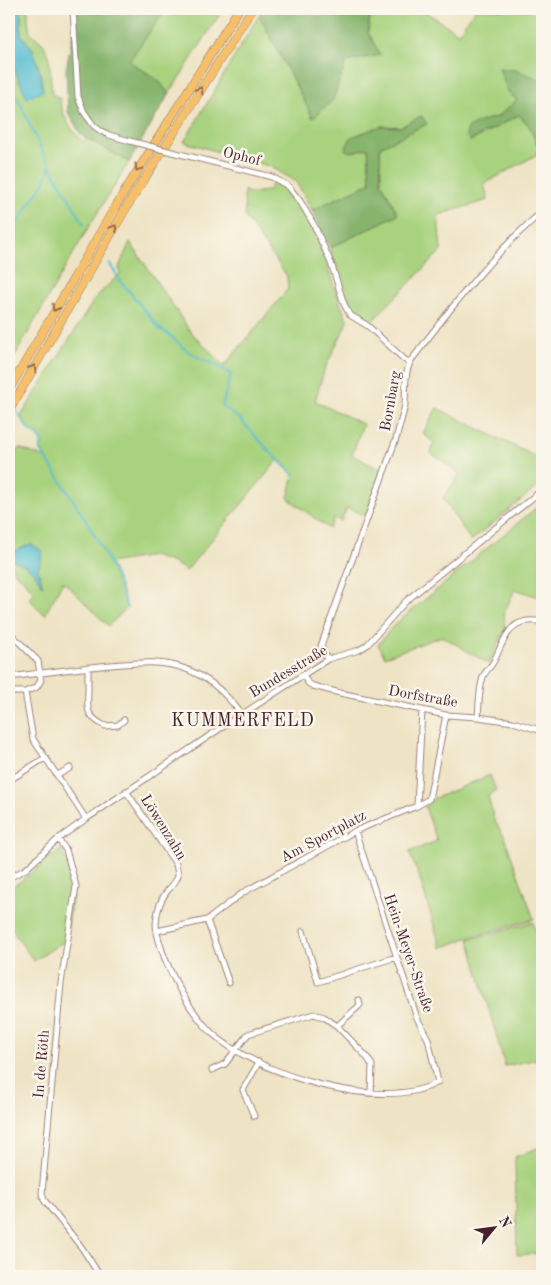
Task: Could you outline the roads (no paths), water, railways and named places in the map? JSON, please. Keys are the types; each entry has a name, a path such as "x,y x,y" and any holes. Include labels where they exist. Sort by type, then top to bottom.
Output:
{"highway":[{"path":"9,390 125,190 239,9"},
{"path":"9,411 131,200 252,9"}],"street":[{"name":"Ophof","path":"73,9 78,97 84,112 94,126 101,131 130,141 272,177 288,186 314,225 331,263 344,304 350,315 368,326 405,360 410,362"},
{"name":"Bornbarg","path":"328,659 321,646 397,436 405,406 406,376 410,362 450,309 490,263 542,212"},
{"name":"Bundesstraße","path":"9,878 26,869 58,839 86,818 242,714 328,659 359,650 367,645 406,601 542,490"},
{"path":"478,716 483,678 486,671 493,664 508,630 524,621 542,622"},
{"path":"9,632 38,661 41,680 37,687 24,692 9,692"},
{"path":"9,677 88,667 146,662 165,663 184,668 212,683 242,714"},
{"path":"88,667 86,704 90,714 105,726 118,725 124,720"},
{"name":"Dorfstraße","path":"303,675 308,683 313,686 446,715 478,716 513,722 542,731"},
{"path":"24,692 32,739 86,818"},
{"path":"417,806 422,710"},
{"path":"417,806 429,799 446,715"},
{"path":"9,771 13,778 44,758"},
{"path":"58,775 70,768"},
{"name":"Löwenzahn","path":"126,791 176,864 178,874 175,882 166,892 159,909 156,921 157,931"},
{"name":"Am Sportplatz","path":"157,931 206,920 244,892 355,832 417,806"},
{"name":"Hein-Meyer-Straße","path":"355,832 417,1018 428,1039 438,1082 428,1088 395,1093 371,1093"},
{"name":"In de Röth","path":"58,839 66,850 76,886 61,982 42,1193 44,1200 82,1248 100,1276"},
{"path":"206,920 229,983"},
{"path":"157,931 160,945 181,993 196,1018 212,1034 236,1050 259,1062 317,1085 371,1093 372,1065 366,1056 324,1016 314,1014 248,1034 236,1050 226,1064 212,1070"},
{"path":"303,931 318,982 396,957"},
{"path":"336,1026 361,1005"},
{"path":"254,1116 243,1090 259,1062"}],"water":[{"path":"9,9 21,9 21,35 33,49 41,75 43,91 27,98 9,57"},
{"path":"31,544 42,551 38,569 43,586 30,569 11,560 9,557 9,547 14,551"}],"waterway":[{"path":"9,80 46,159 84,224"},
{"path":"9,248 15,226 45,181 50,167"},
{"path":"110,264 118,277"},
{"path":"119,279 160,329 193,354 231,374 222,406 240,419 294,475"},
{"path":"17,411 28,429 39,436 42,444 40,449 100,545 111,566 127,608"}],"district":[{"name":"KUMMERFELD","path":"243,720"}]}
